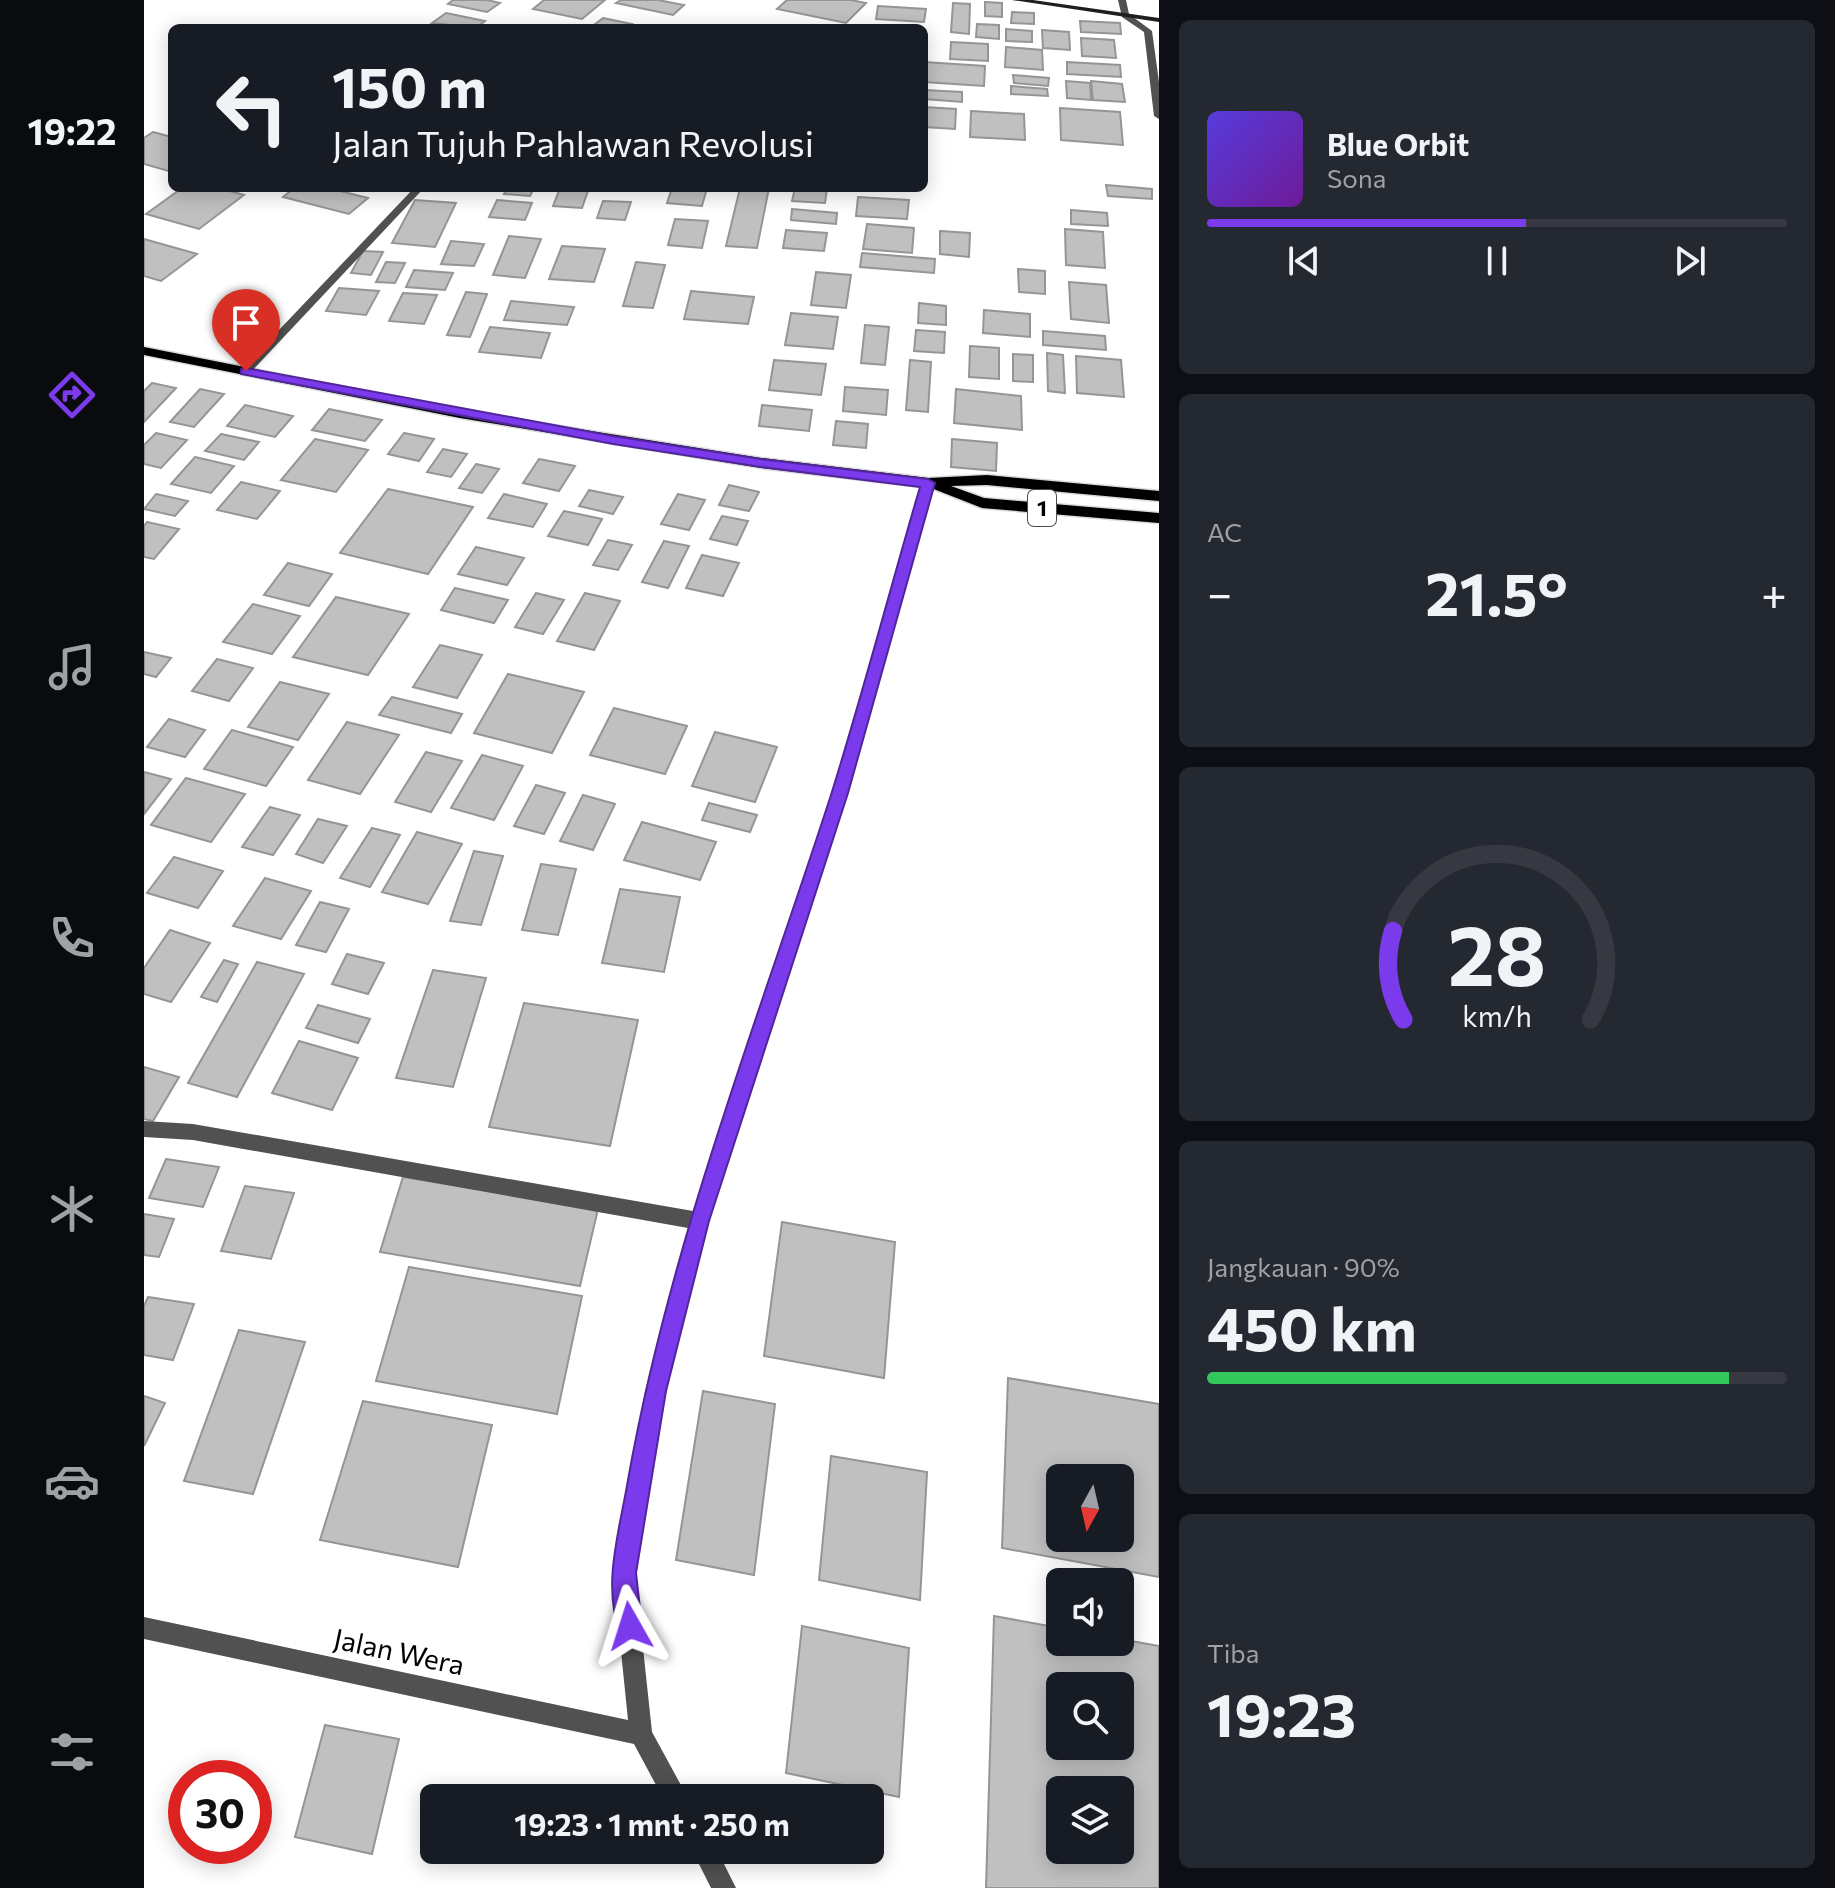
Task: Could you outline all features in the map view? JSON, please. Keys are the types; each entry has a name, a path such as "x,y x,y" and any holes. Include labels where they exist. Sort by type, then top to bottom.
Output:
{"main road":[{"name":"1","path":"144,351 613,440 761,463 928,483 987,480 1159,496"},
{"name":"1","path":"928,483 982,503 1159,518"}],"street":[{"path":"1016,0 1159,20"},
{"path":"1122,0 1125,15 1148,31 1159,116"},
{"path":"246,371 415,192"},
{"path":"668,1784 641,1734 624,1573 655,1391 699,1221 840,793 928,483"},
{"path":"144,1129 193,1132 699,1221"},
{"name":"Jalan Wera","path":"144,1628 641,1734"},
{"path":"711,1864 724,1888"}],"building":[{"path":"453,0 500,3 487,12 448,4"},
{"path":"544,0 605,0 582,19 533,9"},
{"path":"621,0 658,0 684,5 673,15 616,3"},
{"path":"787,0 851,0 866,3 846,23 777,9"},
{"path":"985,2 1002,3 1002,17 985,16"},
{"path":"953,3 970,4 969,34 951,32"},
{"path":"878,6 926,9 924,22 876,19"},
{"path":"1012,12 1034,13 1034,24 1011,23"},
{"path":"446,13 485,21 481,24 432,23"},
{"path":"603,18 632,24 595,24"},
{"path":"1080,21 1120,23 1121,34 1081,32"},
{"path":"977,24 999,25 999,39 976,37"},
{"path":"1006,29 1032,31 1032,42 1006,41"},
{"path":"1042,30 1069,32 1070,50 1043,48"},
{"path":"1081,38 1114,40 1116,58 1082,56"},
{"path":"951,42 988,44 988,61 950,59"},
{"path":"1006,47 1042,50 1043,70 1005,67"},
{"path":"928,62 985,66 984,86 928,82"},
{"path":"1067,62 1120,65 1121,77 1067,74"},
{"path":"1013,75 1049,78 1048,86 1014,83"},
{"path":"1066,81 1090,83 1091,100 1067,98"},
{"path":"1091,81 1122,84 1125,102 1093,100"},
{"path":"1011,86 1047,89 1048,96 1011,94"},
{"path":"928,90 962,92 962,102 928,99"},
{"path":"928,107 956,109 955,129 928,127"},
{"path":"1060,108 1120,112 1123,145 1061,140"},
{"path":"971,111 1024,114 1025,140 970,137"},
{"path":"153,132 168,136 168,171 144,164 144,138"},
{"path":"1106,185 1152,189 1152,199 1108,196"},
{"path":"176,192 233,192 244,195 199,229 146,214"},
{"path":"289,192 344,192 368,198 349,214 283,197"},
{"path":"505,192 532,192 530,196"},
{"path":"558,192 588,192 582,208 553,206"},
{"path":"671,192 706,192 702,206 667,203"},
{"path":"739,192 768,192 757,248 726,246"},
{"path":"794,192 827,192 825,203 792,201"},
{"path":"858,197 909,200 907,219 856,216"},
{"path":"415,200 456,203 435,247 392,243"},
{"path":"497,200 532,203 525,220 489,217"},
{"path":"603,201 631,202 625,220 597,218"},
{"path":"792,209 837,213 836,224 791,220"},
{"path":"1071,210 1107,213 1108,226 1071,224"},
{"path":"675,219 708,221 702,248 668,245"},
{"path":"867,224 914,228 912,253 863,249"},
{"path":"1065,229 1103,232 1105,268 1066,265"},
{"path":"786,230 827,233 824,251 783,248"},
{"path":"940,231 970,233 969,257 940,254"},
{"path":"509,236 541,239 525,278 493,275"},
{"path":"144,239 197,254 161,281 144,276"},
{"path":"451,241 484,244 474,266 441,264"},
{"path":"562,246 605,249 594,282 549,279"},
{"path":"363,251 383,252 371,275 351,273"},
{"path":"862,253 935,259 934,273 860,267"},
{"path":"386,262 405,263 395,283 376,282"},
{"path":"636,262 665,265 653,308 623,306"},
{"path":"1018,269 1045,271 1045,294 1019,292"},
{"path":"414,270 453,273 445,290 406,287"},
{"path":"816,272 851,275 846,308 811,305"},
{"path":"1069,282 1106,285 1109,323 1071,319"},
{"path":"339,288 379,291 366,315 326,311"},
{"path":"691,291 754,297 748,324 684,319"},
{"path":"466,292 487,294 470,337 447,335"},
{"path":"403,293 437,295 424,324 389,321"},
{"path":"511,301 574,307 567,325 504,320"},
{"path":"919,303 946,306 946,325 918,323"},
{"path":"984,310 1030,314 1030,337 983,333"},
{"path":"791,313 838,317 833,349 785,345"},
{"path":"865,325 889,327 885,365 861,363"},
{"path":"490,327 550,333 541,358 479,352"},
{"path":"916,330 945,332 944,353 914,351"},
{"path":"1043,331 1105,336 1106,350 1043,345"},
{"path":"970,346 999,348 999,379 969,377"},
{"path":"1047,353 1063,355 1065,393 1048,391"},
{"path":"1013,354 1033,355 1033,382 1013,381"},
{"path":"1076,356 1121,360 1124,397 1077,393"},
{"path":"774,360 826,364 821,395 769,390"},
{"path":"910,360 931,362 928,412 906,410"},
{"path":"152,383 176,388 144,422 144,391"},
{"path":"845,387 888,390 886,415 843,411"},
{"path":"200,389 224,394 194,427 170,422"},
{"path":"956,389 1021,396 1022,430 954,423"},
{"path":"245,405 293,416 275,437 227,426"},
{"path":"762,405 812,410 809,431 759,426"},
{"path":"329,409 382,420 365,441 312,430"},
{"path":"836,421 868,424 866,448 833,445"},
{"path":"156,433 187,440 161,468 144,464 144,445"},
{"path":"404,433 434,439 419,461 388,454"},
{"path":"221,434 259,442 244,460 205,451"},
{"path":"315,439 368,450 336,492 281,480"},
{"path":"952,439 997,443 996,471 951,467"},
{"path":"443,449 467,454 451,477 427,472"},
{"path":"195,457 234,466 211,493 171,484"},
{"path":"539,459 575,466 559,491 523,483"},
{"path":"476,464 499,469 482,493 459,488"},
{"path":"241,482 280,491 257,519 217,510"},
{"path":"729,485 759,492 749,511 719,505"},
{"path":"388,489 473,507 428,574 340,553"},
{"path":"589,490 623,497 613,514 579,506"},
{"path":"156,494 188,501 175,516 144,509"},
{"path":"504,494 547,504 533,527 488,518"},
{"path":"678,494 705,500 689,530 661,524"},
{"path":"564,511 602,519 588,545 548,536"},
{"path":"722,516 748,521 737,545 710,539"},
{"path":"147,522 179,529 154,559 144,557 144,526"},
{"path":"608,540 632,545 618,570 593,565"},
{"path":"664,541 689,546 668,588 642,582"},
{"path":"476,547 524,558 507,585 458,574"},
{"path":"702,555 739,563 723,596 686,588"},
{"path":"288,563 332,574 309,606 264,595"},
{"path":"455,588 508,600 494,623 441,610"},
{"path":"536,593 564,600 543,634 515,627"},
{"path":"585,593 620,601 594,650 557,641"},
{"path":"336,597 409,614 368,675 293,657"},
{"path":"253,604 300,616 272,654 223,642"},
{"path":"440,645 482,655 457,698 413,687"},
{"path":"144,652 171,658 156,677 144,674"},
{"path":"217,659 253,668 229,701 192,691"},
{"path":"508,674 584,692 552,753 474,733"},
{"path":"280,682 329,694 298,740 248,727"},
{"path":"392,697 462,714 451,733 379,715"},
{"path":"614,708 687,726 665,774 590,755"},
{"path":"169,719 205,730 185,757 147,747"},
{"path":"347,722 399,735 360,794 308,780"},
{"path":"232,730 293,747 266,786 204,769"},
{"path":"715,732 777,747 755,802 692,786"},
{"path":"426,752 462,761 431,812 395,802"},
{"path":"482,755 523,766 494,820 451,808"},
{"path":"144,772 171,779 144,814"},
{"path":"186,778 245,794 211,842 151,825"},
{"path":"536,785 565,793 544,834 514,826"},
{"path":"583,795 615,804 593,850 560,841"},
{"path":"709,803 757,815 750,832 702,820"},
{"path":"270,807 300,815 273,855 242,847"},
{"path":"318,819 347,826 323,863 296,854"},
{"path":"642,822 716,842 700,880 624,860"},
{"path":"372,828 400,835 370,887 340,878"},
{"path":"417,832 462,844 428,904 382,892"},
{"path":"474,851 503,856 481,925 450,921"},
{"path":"174,857 223,871 198,908 147,893"},
{"path":"541,864 576,869 558,935 522,930"},
{"path":"265,878 311,891 281,939 233,926"},
{"path":"620,889 680,897 664,972 602,963"},
{"path":"320,902 349,909 326,952 296,945"},
{"path":"170,930 210,943 171,1002 144,994 144,968"},
{"path":"347,954 384,963 368,994 332,984"},
{"path":"224,960 238,964 217,1002 201,997"},
{"path":"257,962 304,974 237,1097 188,1083"},
{"path":"433,970 486,978 453,1087 396,1078"},
{"path":"524,1003 638,1020 610,1146 489,1127"},
{"path":"318,1005 370,1019 358,1043 306,1028"},
{"path":"299,1041 358,1058 332,1110 272,1093"},
{"path":"144,1067 179,1077 153,1121 144,1119"},
{"path":"166,1159 219,1167 203,1207 149,1198"},
{"path":"403,1177 598,1209 580,1286 380,1252"},
{"path":"245,1186 294,1193 271,1259 221,1251"},
{"path":"144,1214 174,1219 159,1257 144,1255"},
{"path":"782,1222 895,1242 884,1378 764,1356"},
{"path":"409,1267 582,1296 557,1414 376,1381"},
{"path":"148,1297 194,1304 173,1360 144,1355 144,1306"},
{"path":"239,1330 305,1342 253,1494 184,1481"},
{"path":"1008,1378 1159,1404 1159,1577 1134,1572 1134,1568 1110,1568 1002,1548"},
{"path":"703,1391 775,1404 754,1575 676,1560"},
{"path":"144,1396 165,1403 144,1446"},
{"path":"363,1401 492,1425 458,1567 320,1540"},
{"path":"831,1456 927,1472 920,1600 819,1580"},
{"path":"994,1616 1046,1625 1046,1656 1134,1656 1134,1642 1159,1646 1159,1888 986,1888"},
{"path":"802,1626 909,1648 899,1797 884,1794 884,1784 838,1784 786,1773"},
{"path":"325,1725 399,1739 372,1854 295,1837"}],"route":[{"path":"246,371 460,414 613,440 761,463 928,483 840,793 699,1221 655,1391 624,1573 630,1626"}]}
